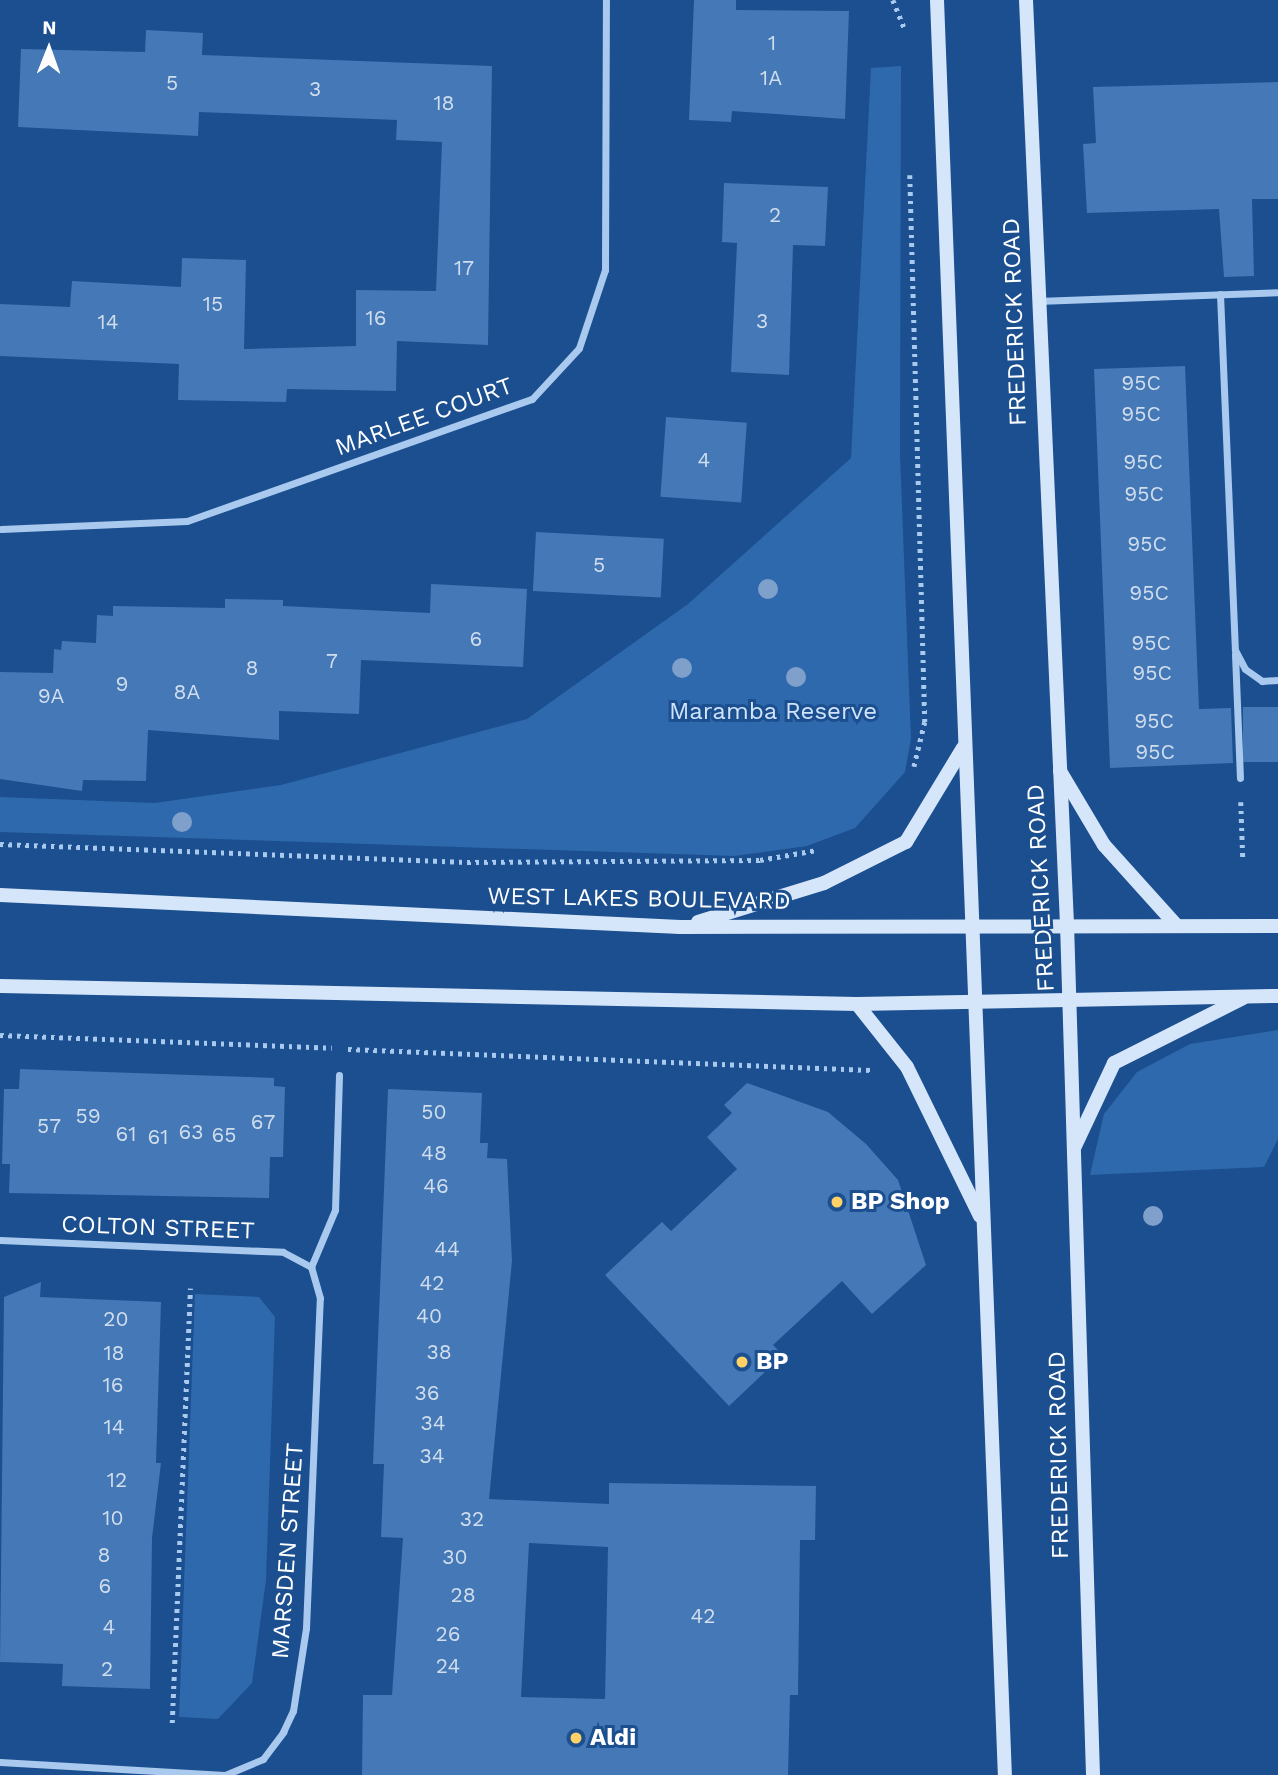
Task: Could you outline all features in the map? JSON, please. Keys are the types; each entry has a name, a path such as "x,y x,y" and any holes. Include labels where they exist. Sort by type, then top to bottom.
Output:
{"main road":[{"path":"937,0 963,747 1005,1775"},
{"name":"FREDERICK ROAD","path":"1026,0 1036,301 1067,924 1093,1775"},
{"path":"680,927 824,883 906,842 963,747"},
{"path":"1058,767 1104,845 1176,925"},
{"name":"WEST LAKES BOULEVARD","path":"0,895 680,927 1067,924 1278,926"},
{"path":"0,986 857,1004 1278,996"},
{"path":"1074,1149 1114,1063 1247,996"},
{"path":"857,1004 908,1067 983,1221"}],"street":[{"name":"MARLEE COURT","path":"1,529 187,521 532,398 579,348 605,270 606,0"},
{"path":"1036,301 1278,292"},
{"path":"1220,294 1240,774"},
{"path":"1235,650 1245,670 1262,681 1278,680"},
{"path":"311,1267 335,1210 339,1076"},
{"name":"COLTON STREET","path":"0,1240 283,1252 311,1267"},
{"name":"MARSDEN STREET","path":"0,1762 225,1775 262,1759 283,1732 293,1711 306,1628 320,1298 311,1267"}],"path":[{"path":"893,0 906,45"},
{"path":"909,169 925,722 911,778"},
{"path":"1240,774 1243,858"},
{"path":"0,844 467,862 760,860 832,848"},
{"path":"0,1035 878,1070"},
{"path":"172,1723 190,1288"}],"green space":[{"name":"Maramba Reserve","path":"901,66 900,454 911,739 905,772 855,828 807,846 734,856 0,832 0,797 155,803 281,785 527,719 688,604 851,458 871,68"},
{"path":"1278,1030 1278,1139 1264,1167 1090,1175 1104,1114 1137,1072 1190,1044"},
{"path":"195,1294 259,1297 275,1317 266,1580 252,1683 218,1719 179,1717"}],"building":[{"path":"694,0 736,0 736,10 849,11 845,119 732,111 731,122 689,120"},
{"path":"146,30 203,33 202,55 492,66 488,345 397,341 396,391 287,389 286,402 178,400 179,364 0,356 0,304 70,307 72,281 181,287 182,258 246,260 244,349 356,346 356,290 436,291 442,142 396,140 397,120 199,112 198,136 18,127 21,49 145,52"},
{"path":"1278,82 1278,199 1252,199 1254,276 1224,277 1219,209 1087,213 1083,144 1096,143 1093,87"},
{"path":"724,183 828,187 825,246 793,245 789,375 731,372 737,243 722,242"},
{"path":"1185,366 1199,709 1231,708 1233,763 1110,768 1094,369"},
{"path":"666,417 747,423 741,502 660,497"},
{"path":"536,532 664,539 661,598 533,591"},
{"path":"431,584 527,589 523,667 361,660 359,714 279,711 279,740 148,730 146,781 83,780 82,791 0,779 0,672 53,673 54,649 61,650 62,641 96,643 97,615 113,616 113,606 225,608 225,599 283,600 283,606 430,613"},
{"path":"1243,707 1278,707 1278,762 1243,762"},
{"path":"20,1069 274,1078 274,1086 285,1087 283,1157 270,1157 269,1198 9,1193 10,1164 2,1164 4,1089 19,1089"},
{"path":"747,1083 828,1112 866,1144 898,1180 926,1265 872,1314 842,1281 773,1345 783,1355 729,1406 605,1275 662,1222 671,1231 737,1169 707,1137 732,1113 724,1105"},
{"path":"388,1089 482,1093 480,1143 488,1143 487,1158 507,1159 512,1261 489,1499 609,1504 609,1483 816,1486 815,1540 800,1540 798,1695 790,1695 788,1775 362,1775 363,1695 392,1695 403,1538 381,1537 384,1464 373,1464","holes":["529,1543 608,1547 605,1699 521,1697"]},
{"path":"41,1282 40,1297 161,1302 156,1463 161,1463 152,1538 150,1689 62,1686 63,1664 0,1662 4,1297"}],"place":[{"name":"BP Shop","path":"837,1202"},
{"name":"BP","path":"742,1362"},
{"name":"Aldi","path":"576,1738"}]}
